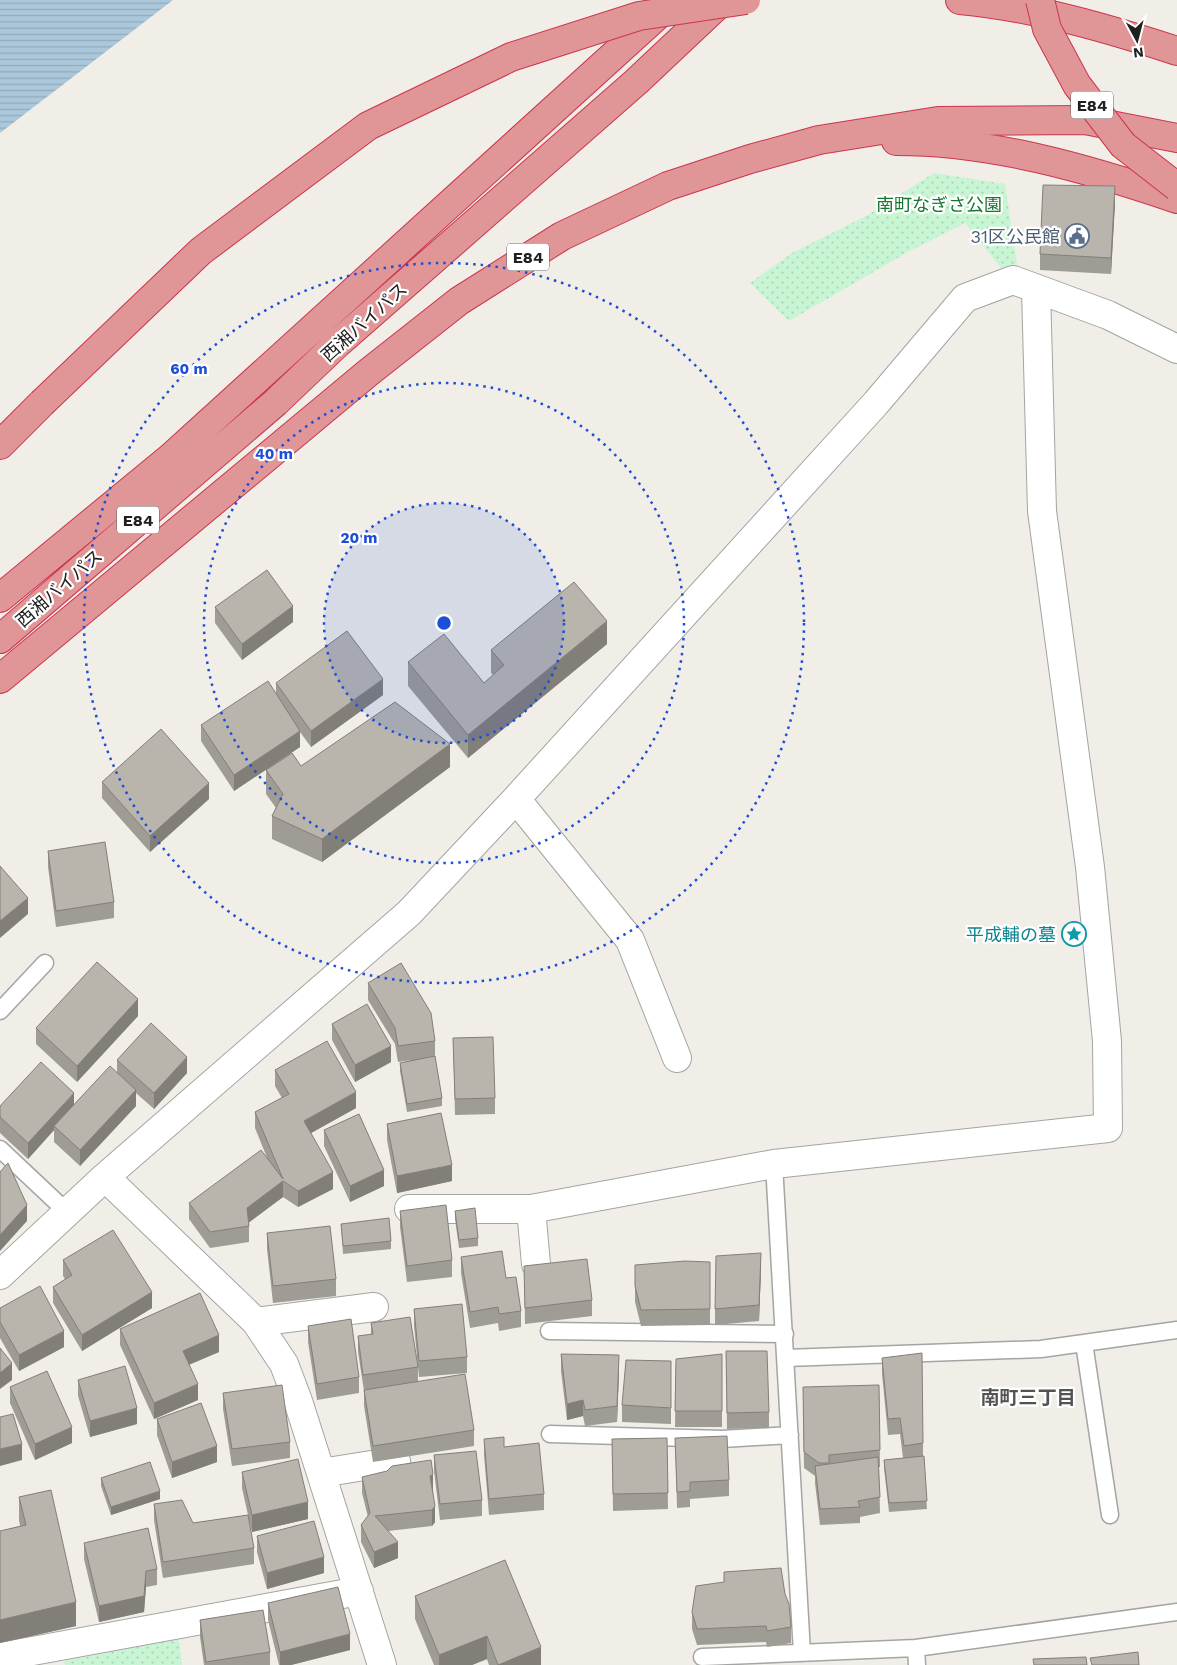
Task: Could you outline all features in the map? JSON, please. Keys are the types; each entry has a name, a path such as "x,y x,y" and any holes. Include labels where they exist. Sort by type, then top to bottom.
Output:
{"highway":[{"name":"西湘バイパス","path":"0,598 171,457 674,0"},
{"name":"西湘バイパス","path":"0,639 276,402 337,344 636,82 723,0"},
{"path":"0,445 201,251 368,126 511,57 639,16 746,0"},
{"path":"960,0 994,3 1118,32 1177,51"},
{"name":"E84","path":"1040,0 1047,29 1077,85 1123,144 1177,187"},
{"name":"E84","path":"0,679 369,372 459,301 562,236 668,186 750,159 819,140 938,121 1085,120 1177,138"},
{"path":"819,140 933,141 1014,152 1133,184 1177,199"}],"street":[{"path":"0,1275 105,1177 409,912 516,799 876,403 965,298 1013,280 1108,315 1177,349"},
{"path":"409,1209 530,1208 774,1164 1108,1128 1107,1041 1090,867 1042,511 1036,290"},
{"path":"516,799 630,940 677,1058"},
{"path":"105,1177 256,1322 284,1364 298,1401 382,1665"},
{"path":"530,1208 536,1264"},
{"path":"256,1322 374,1307"},
{"path":"321,1473 396,1461"},
{"path":"0,1657 359,1591"}],"lane":[{"path":"0,1011 45,963"},
{"path":"0,1149 67,1212"},
{"path":"774,1164 802,1653"},
{"path":"786,1358 1041,1349 1177,1330"},
{"path":"549,1331 785,1334"},
{"path":"1084,1343 1110,1515"},
{"path":"550,1434 722,1439 790,1435"},
{"path":"702,1657 916,1648 1177,1612"},
{"path":"916,1648 917,1665"}],"green space":[{"name":"南町なぎさ公園","path":"934,173 1005,184 1017,264 1001,268 965,223 908,252 789,321 750,283 792,253 866,216"},
{"path":"179,1639 182,1665 65,1665 64,1661"}],"water":[{"path":"0,0 173,0 0,133"}],"building":[{"name":"31区公民館","path":"1043,185 1115,186 1111,258 1040,254"},
{"path":"267,570 293,606 242,644 215,607"},
{"path":"574,582 607,621 468,735 408,662 444,634 484,683 504,665 491,650"},
{"path":"347,631 383,679 311,731 276,683"},
{"path":"268,681 300,731 234,775 201,725"},
{"path":"395,702 450,744 322,839 272,816 283,794 266,770 292,753 301,766"},
{"path":"161,729 209,783 150,836 102,782"},
{"path":"105,842 114,902 56,911 48,851"},
{"path":"0,866 28,898 0,921"},
{"path":"97,962 138,999 77,1066 36,1028"},
{"path":"401,963 431,1013 435,1041 398,1046 395,1028 368,983"},
{"path":"367,1004 391,1046 355,1065 332,1024"},
{"path":"151,1023 187,1057 154,1093 117,1060"},
{"path":"493,1037 495,1098 455,1099 453,1038"},
{"path":"327,1041 356,1092 304,1121 333,1172 298,1191 283,1181 247,1208 249,1226 210,1232 189,1203 261,1150 283,1179 255,1112 289,1094 275,1070"},
{"path":"435,1056 442,1098 407,1104 400,1063"},
{"path":"41,1062 74,1093 28,1143 0,1117 0,1106"},
{"path":"110,1066 136,1090 80,1150 54,1126"},
{"path":"441,1113 452,1165 397,1176 387,1124"},
{"path":"359,1114 384,1170 350,1186 324,1130"},
{"path":"8,1163 27,1205 0,1235 0,1172"},
{"path":"446,1205 452,1260 407,1266 400,1211"},
{"path":"475,1208 478,1238 459,1240 455,1211"},
{"path":"389,1218 391,1241 343,1246 341,1224"},
{"path":"330,1226 336,1279 273,1286 267,1233"},
{"path":"113,1230 152,1292 82,1335 53,1287 72,1275 63,1260"},
{"path":"502,1251 506,1278 516,1277 521,1311 499,1314 498,1307 470,1312 461,1257"},
{"path":"761,1253 759,1305 715,1309 716,1256"},
{"path":"587,1259 592,1300 525,1308 524,1266"},
{"path":"685,1261 710,1262 710,1309 641,1310 635,1286 635,1265"},
{"path":"40,1286 64,1331 19,1355 0,1322 0,1308"},
{"path":"200,1293 219,1335 183,1351 198,1384 154,1403 120,1329"},
{"path":"462,1304 467,1357 419,1361 414,1309"},
{"path":"410,1317 418,1367 363,1375 358,1336 373,1334 371,1323"},
{"path":"351,1319 359,1377 317,1384 308,1326"},
{"path":"0,1348 12,1363 0,1373"},
{"path":"726,1351 767,1351 769,1412 727,1413"},
{"path":"922,1353 923,1443 904,1446 900,1418 888,1419 882,1358"},
{"path":"561,1354 619,1355 617,1406 585,1410 583,1400 567,1404"},
{"path":"722,1354 722,1411 675,1411 676,1359"},
{"path":"626,1360 671,1361 671,1408 622,1405"},
{"path":"125,1366 137,1408 90,1421 78,1380"},
{"path":"47,1371 72,1427 35,1444 10,1387"},
{"path":"465,1374 474,1430 373,1446 364,1390"},
{"path":"282,1385 290,1442 232,1449 223,1393"},
{"path":"879,1385 880,1450 829,1455 829,1463 819,1463 804,1452 803,1387"},
{"path":"201,1403 217,1446 172,1462 157,1419"},
{"path":"13,1414 22,1444 0,1449 0,1417"},
{"path":"727,1436 729,1480 690,1482 690,1491 677,1492 675,1438"},
{"path":"504,1437 504,1447 539,1443 544,1494 489,1499 484,1439"},
{"path":"667,1438 668,1493 613,1494 612,1439"},
{"path":"476,1451 482,1500 440,1504 434,1455"},
{"path":"924,1456 927,1501 889,1503 884,1460"},
{"path":"878,1457 880,1497 858,1501 860,1507 820,1509 815,1466"},
{"path":"298,1459 308,1502 252,1515 242,1472"},
{"path":"431,1460 433,1474 430,1476 435,1506 432,1510 375,1516 398,1542 374,1552 361,1525 370,1513 362,1477 387,1471 392,1466"},
{"path":"150,1462 160,1491 111,1507 101,1478"},
{"path":"51,1490 76,1602 0,1620 0,1531 26,1525 19,1497"},
{"path":"182,1500 193,1523 248,1515 254,1548 163,1562 154,1504"},
{"path":"314,1521 324,1557 267,1573 257,1536"},
{"path":"148,1528 157,1569 146,1571 144,1596 99,1606 84,1543"},
{"path":"505,1560 541,1647 498,1665 487,1636 439,1655 415,1596"},
{"path":"781,1568 785,1594 789,1604 791,1627 767,1631 766,1626 697,1629 692,1612 696,1586 724,1582 724,1572"},
{"path":"338,1587 350,1634 280,1652 268,1603"},
{"path":"263,1610 270,1652 206,1662 200,1620"},
{"path":"1138,1652 1139,1665 1092,1665 1090,1658"},
{"path":"1086,1657 1087,1665 1034,1665 1033,1659"}],"place":[{"name":"31区公民館","path":"1077,236"},
{"name":"平成輔の墓","path":"1074,934"}],"district":[{"name":"南町三丁目","path":"1028,1397"}]}
